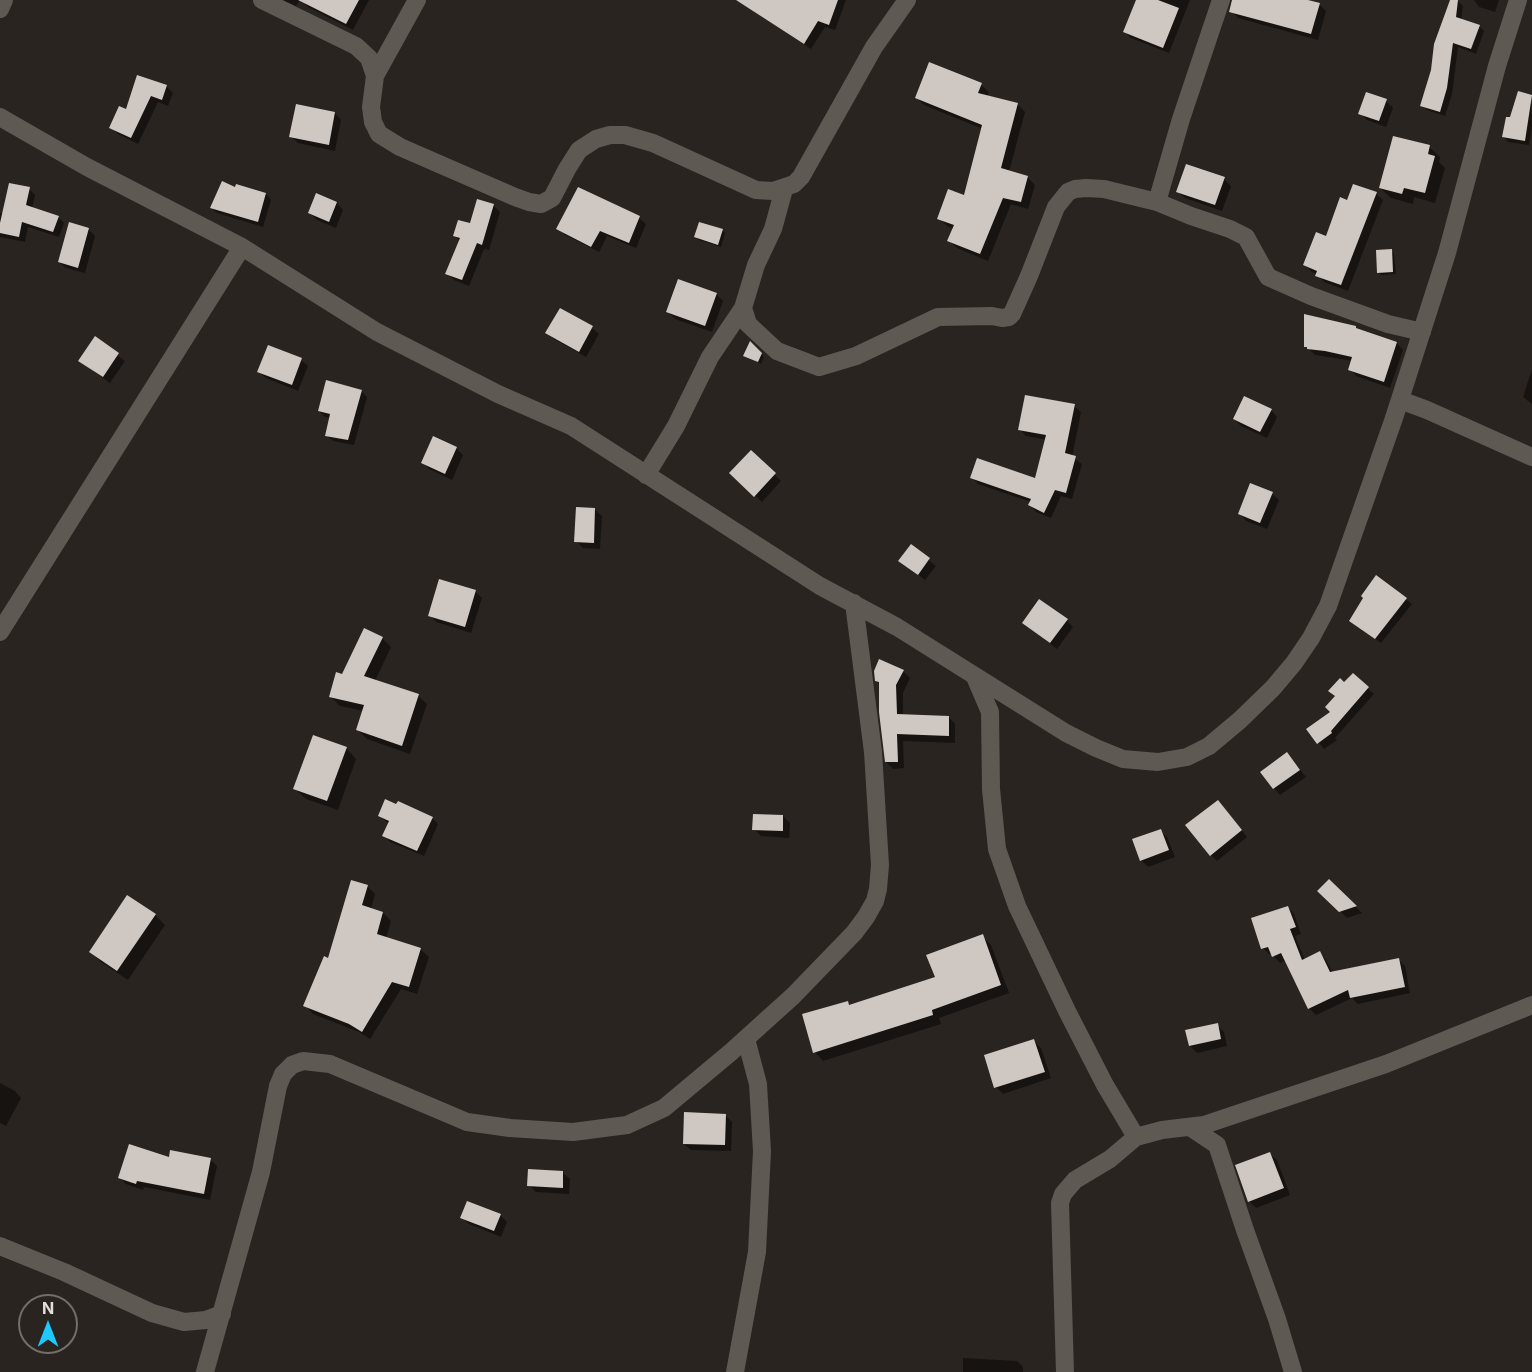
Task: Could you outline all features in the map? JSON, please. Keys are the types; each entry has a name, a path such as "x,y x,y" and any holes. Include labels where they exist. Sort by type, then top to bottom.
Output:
{"street":[{"path":"0,9 4,0"},
{"path":"262,0 356,46 369,58 375,76"},
{"path":"417,0 375,76 371,107 372,122 379,134 400,147 529,202 541,204 552,198 579,150 596,139 610,135 625,135 653,143 756,190 773,191 794,184 801,177 874,47 907,0"},
{"path":"1157,202 1181,119 1221,0"},
{"path":"0,117 87,167 242,247 377,332 498,394 571,426 820,586 897,627 1066,733 1123,759 1158,762 1187,757 1209,746 1240,720 1273,688 1311,638 1328,606 1400,400 1448,253 1497,66 1518,0"},
{"path":"743,308 748,324 777,351 819,367 856,356 938,317 1009,317 1029,276 1056,207 1068,192 1075,189 1095,188 1157,202 1246,237 1268,277 1311,296 1388,324 1422,332"},
{"path":"646,475 676,426 710,357 743,308 756,265 773,229 784,189"},
{"path":"0,632 242,247"},
{"path":"1400,400 1532,458"},
{"path":"205,1372 261,1172 278,1086 283,1074 292,1065 303,1061 330,1064 467,1122 510,1128 573,1132 627,1125 664,1108 746,1039 793,996 854,933 875,901 878,890 879,840 873,752 854,603"},
{"path":"975,677 990,712 991,789 997,849 1017,906 1067,1011 1136,1137"},
{"path":"1065,1372 1060,1203 1075,1180 1110,1159 1136,1137 1162,1130 1204,1125 1386,1064 1532,1005"},
{"path":"735,1372 757,1252 762,1151 758,1084 746,1039"},
{"path":"1190,1126 1217,1145 1293,1372"},
{"path":"0,1246 64,1272 152,1313 184,1322 206,1320 222,1314"}],"building":[{"path":"298,0 359,0 346,24"},
{"path":"736,0 838,0 829,25 818,21 804,44"},
{"path":"1136,0 1158,0 1179,8 1163,48 1123,32"},
{"path":"1232,0 1308,0 1320,3 1311,34 1229,12"},
{"path":"1450,0 1458,0 1456,17 1480,25 1471,49 1453,43 1447,88 1440,112 1420,106 1431,70 1434,44"},
{"path":"929,62 982,83 978,93 1018,103 1001,168 1028,176 1021,202 1003,198 980,254 947,241 954,225 937,219 948,189 964,195 982,125 915,98"},
{"path":"137,75 167,85 162,100 151,96 131,138 109,128 119,106 126,109"},
{"path":"1518,91 1532,95 1525,141 1502,137 1506,117 1510,117"},
{"path":"1366,92 1387,99 1379,121 1358,114"},
{"path":"296,104 335,112 329,145 289,137"},
{"path":"1393,136 1430,145 1428,154 1435,156 1425,193 1404,188 1402,194 1379,188"},
{"path":"1186,164 1225,177 1215,205 1176,192"},
{"path":"222,181 235,187 236,184 266,193 258,222 210,208"},
{"path":"9,183 30,187 26,205 59,216 53,232 22,222 19,237 0,233"},
{"path":"1353,184 1377,192 1341,285 1315,276 1317,271 1303,265 1316,232 1326,236 1340,197 1347,200"},
{"path":"578,187 640,216 629,243 600,231 591,247 556,229"},
{"path":"316,193 337,202 329,222 308,213"},
{"path":"477,199 494,204 482,245 477,243 462,280 445,274 460,238 453,236 458,220 470,223"},
{"path":"69,222 89,228 78,268 58,262"},
{"path":"699,222 723,229 718,245 694,237"},
{"path":"1392,249 1393,272 1377,273 1376,250"},
{"path":"678,279 717,293 705,326 666,312"},
{"path":"560,308 593,326 579,352 545,333"},
{"path":"1304,314 1356,326 1356,328 1397,342 1384,382 1348,370 1352,357 1304,347"},
{"path":"95,336 119,353 103,377 78,361"},
{"path":"750,341 762,353 758,362 743,356"},
{"path":"268,345 302,358 292,385 257,372"},
{"path":"326,380 362,390 348,440 325,436 330,414 318,411"},
{"path":"1025,395 1075,404 1065,453 1076,456 1066,493 1055,490 1044,513 1028,505 1031,499 970,478 977,458 1035,478 1046,435 1018,430"},
{"path":"1244,396 1272,409 1260,432 1233,419"},
{"path":"433,436 457,447 445,474 421,463"},
{"path":"751,450 776,473 754,497 729,473"},
{"path":"1250,483 1273,492 1260,523 1238,514"},
{"path":"576,507 595,508 594,543 574,542"},
{"path":"911,544 930,558 918,575 898,561"},
{"path":"1376,575 1407,598 1375,639 1349,621 1363,598 1361,596"},
{"path":"439,579 476,590 465,627 428,616"},
{"path":"1039,599 1068,619 1050,643 1022,623"},
{"path":"364,628 383,637 364,676 419,694 402,746 356,730 364,705 329,697 336,672 342,674"},
{"path":"879,659 904,670 896,685 897,714 949,716 949,736 897,734 898,762 885,762 879,712 879,682 875,681 874,671"},
{"path":"1353,673 1369,687 1331,731 1332,733 1317,744 1306,729 1330,712 1325,707 1335,696 1328,691 1340,678 1344,682"},
{"path":"313,735 347,747 327,801 293,789"},
{"path":"1287,752 1300,770 1273,789 1260,772"},
{"path":"385,799 396,804 398,801 433,817 417,851 382,836 389,821 378,816"},
{"path":"1218,800 1242,830 1210,856 1185,825"},
{"path":"753,814 783,815 783,831 752,830"},
{"path":"1161,829 1169,850 1140,861 1132,839"},
{"path":"1329,879 1357,906 1339,912 1317,891"},
{"path":"351,880 368,885 362,905 383,912 377,934 421,948 409,987 392,982 362,1032 349,1024 303,1006 324,956 328,958"},
{"path":"127,895 156,914 117,971 89,952"},
{"path":"1288,906 1296,927 1290,929 1302,960 1320,951 1330,972 1399,958 1405,987 1350,998 1348,990 1308,1009 1281,953 1272,957 1268,947 1261,949 1251,918"},
{"path":"983,934 1001,985 932,1010 933,1015 813,1053 802,1014 848,1001 849,1005 935,977 926,955"},
{"path":"1218,1023 1221,1039 1189,1046 1185,1030"},
{"path":"1034,1039 1045,1072 994,1088 984,1055"},
{"path":"684,1112 726,1114 725,1145 683,1144"},
{"path":"129,1144 169,1157 170,1150 211,1158 204,1194 137,1181 136,1184 118,1178"},
{"path":"1270,1152 1284,1188 1248,1202 1235,1165"},
{"path":"528,1169 563,1171 563,1188 527,1186"},
{"path":"467,1201 501,1214 494,1231 460,1218"}]}
